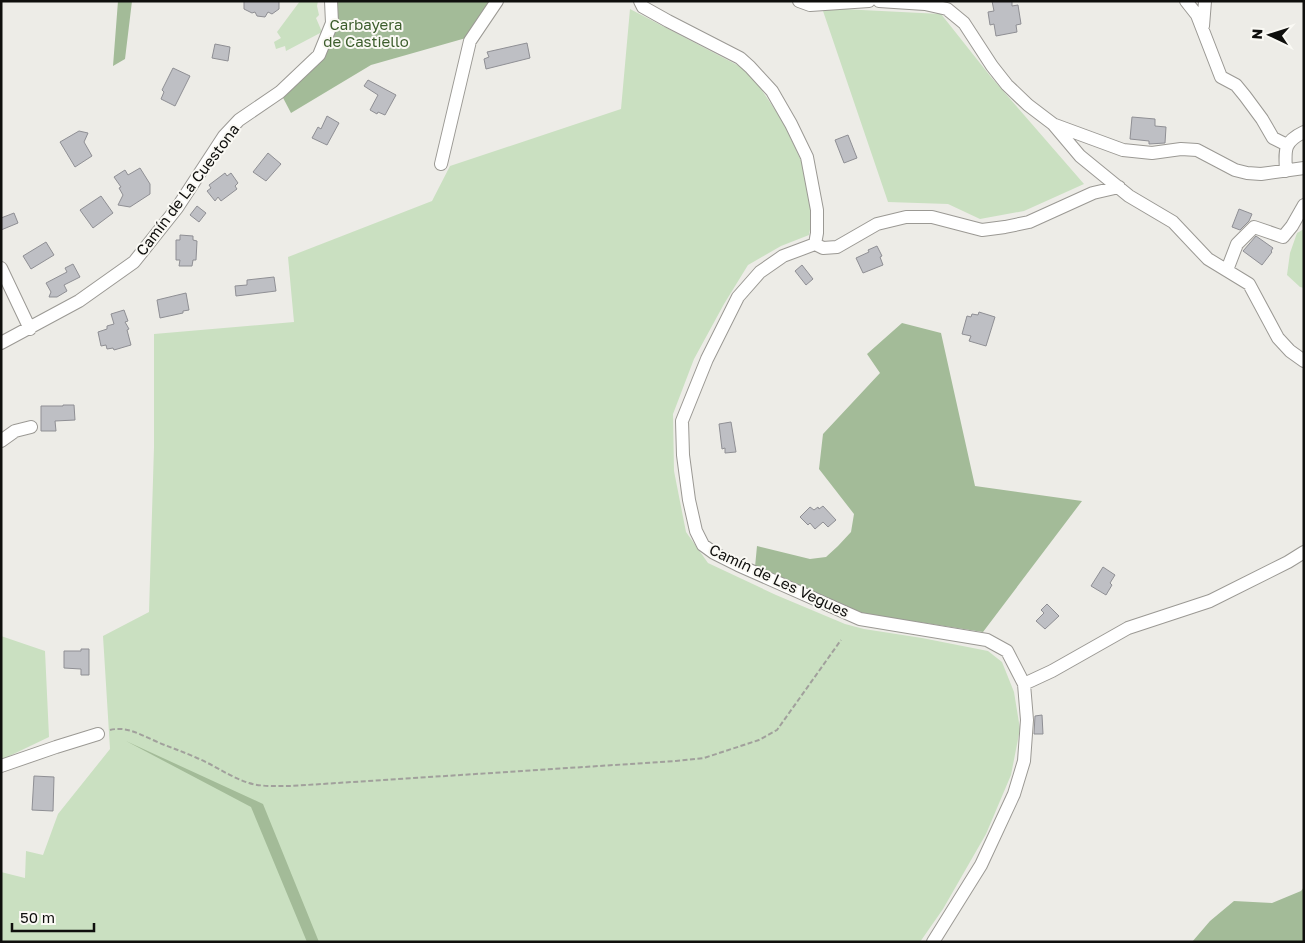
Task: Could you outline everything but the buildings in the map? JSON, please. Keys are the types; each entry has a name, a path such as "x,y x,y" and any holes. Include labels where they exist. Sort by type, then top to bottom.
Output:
{"street":[{"name":"Camín de La Cuestona","path":"1,343 79,301 134,262 177,208 224,136 239,120 280,92 319,55 332,22 331,1"},
{"path":"441,164 470,41 497,1"},
{"path":"640,1 643,7 668,22 740,58 772,91 808,157 817,210 816,244 823,248 837,246 877,224 906,217 932,217 982,230 1005,227 1029,222 1093,193 1119,187"},
{"path":"799,1 810,5 869,1"},
{"path":"879,1 925,4 947,8 964,23 1007,85 1028,105 1053,124 1080,156 1129,196 1172,222 1208,260 1249,284 1278,338 1290,351 1304,361"},
{"path":"1186,1 1198,15 1221,77 1236,85 1262,119 1273,138 1287,145"},
{"path":"1203,29 1205,1"},
{"path":"1053,124 1123,150 1152,153 1180,149 1197,150 1235,170 1247,173 1261,174 1304,168"},
{"path":"1286,171 1285,157 1287,145 1293,138 1304,132"},
{"path":"1227,270 1237,244 1254,227 1283,237 1304,205"},
{"name":"Camín de Les Vegues","path":"816,244 783,256 760,272 738,297 707,360 682,421 683,455 688,500 696,531 703,545 738,565 860,619 987,640 1007,651 1024,684 1027,720 1024,761 1014,794 981,865 933,942"},
{"path":"1,268 30,329"},
{"path":"1,441 15,431 31,427"},
{"path":"1024,684 1052,671 1128,628 1210,601 1304,552"},
{"path":"1,766 98,734"}],"path":[{"path":"98,734 121,728 137,732 198,758 248,783 260,786 291,786 704,758 759,740 777,730 841,640"}],"green space":[{"path":"118,1 132,1 125,59 113,66"},
{"path":"300,1 318,1 319,15 316,18 322,32 286,51 285,46 276,49 274,42 281,38 277,32"},
{"name":"Carbayera de Castiello","path":"331,1 490,1 466,38 371,65 291,113 280,92 319,55"},
{"path":"822,8 941,14 991,77 1084,184 1024,211 980,219 948,204 888,202"},
{"path":"630,9 743,68 759,86 782,120 807,173 812,218 809,235 781,246 748,265 694,359 673,414 674,471 686,532 708,563 776,595 845,624 988,651 1002,662 1014,692 1020,729 1011,775 986,834 943,909 920,942 1,942 1,872 25,878 26,851 43,855 58,814 110,749 103,636 149,612 154,447 154,334 294,322 288,257 432,201 450,166 621,109"},
{"path":"1304,229 1304,288 1300,287 1287,275 1290,253 1297,233"},
{"path":"902,323 941,333 975,486 1082,501 983,632 860,613 755,567 757,546 810,559 826,557 851,532 854,514 819,469 823,434 880,373 867,354"},
{"path":"1,636 45,651 49,737 1,760"},
{"path":"126,741 263,804 319,942 307,942 251,807"},
{"path":"1304,887 1304,942 1192,942 1210,921 1234,901 1272,903 1301,891"}]}
